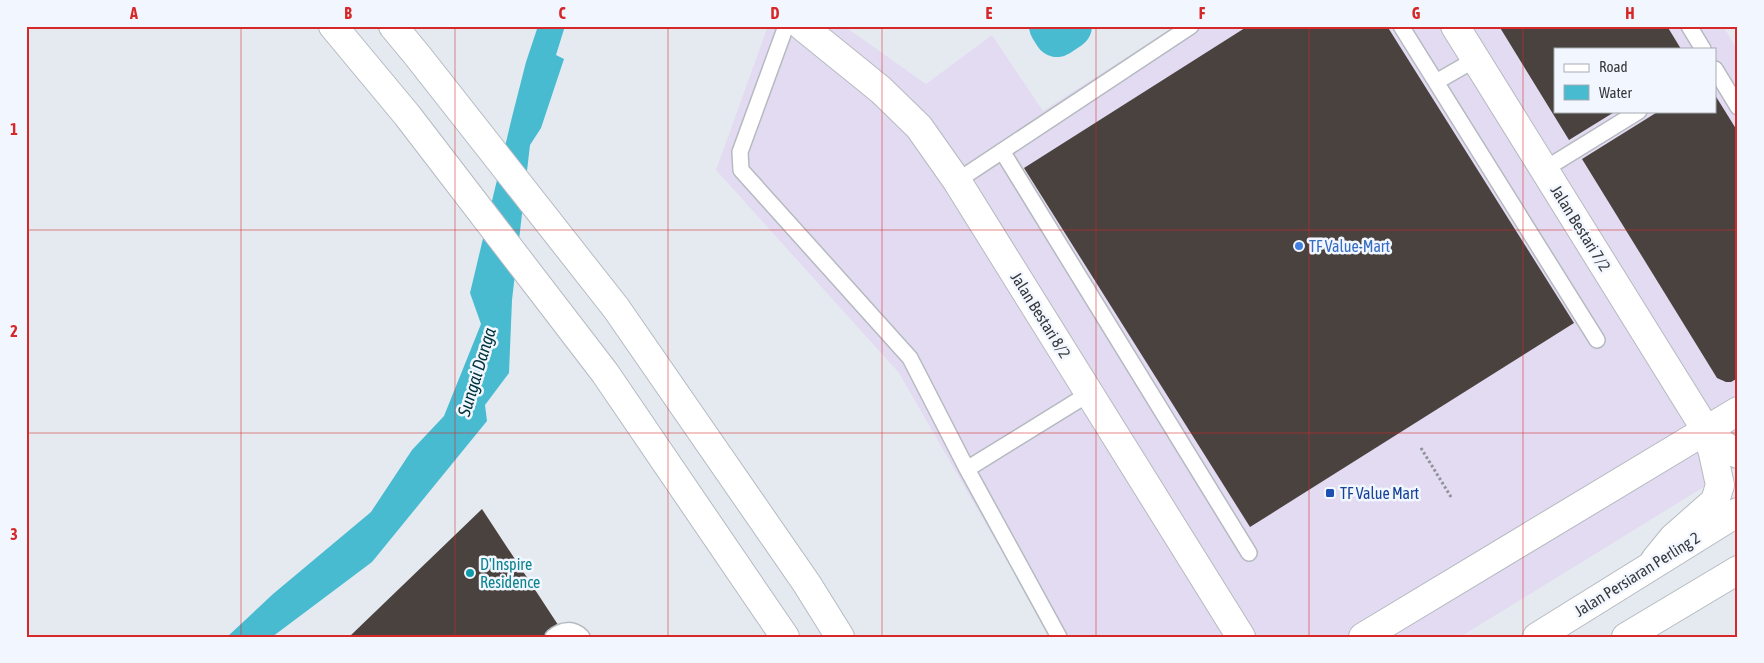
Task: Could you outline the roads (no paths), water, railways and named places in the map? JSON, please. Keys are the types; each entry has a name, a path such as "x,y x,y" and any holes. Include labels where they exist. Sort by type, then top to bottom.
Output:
{"main road":[{"path":"333,26 407,115 604,373 784,637"},
{"path":"393,26 418,55 616,308 807,584 840,637"},
{"name":"Jalan Bestari 8/2","path":"802,26 881,90 919,127 957,181 1241,637"},
{"name":"Jalan Bestari 7/2","path":"1455,26 1706,430 1720,485 1715,501 1673,538 1649,568"},
{"path":"1364,637 1738,411"},
{"name":"Jalan Bestari 7/2","path":"1706,430 1731,451 1738,454"},
{"name":"Jalan Persiaran Perling 2","path":"1536,637 1738,512"},
{"path":"1626,637 1738,570"}],"lane":[{"path":"786,26 740,152 741,170 910,358 967,469 1059,637"},
{"path":"957,181 1191,26"},
{"path":"1401,26 1597,340"},
{"path":"1689,26 1702,48"},
{"path":"1436,82 1476,59"},
{"path":"1716,71 1738,106"},
{"path":"1545,170 1637,112"},
{"path":"1002,151 1249,553"},
{"path":"967,469 1090,393"},
{"path":"553,637 562,630 578,632 582,637"}],"water":[{"name":"Sungai Danga","path":"538,26 565,26 556,55 564,59 541,128 530,145 512,300 509,373 485,405 487,421 372,562 272,637 227,637 273,594 371,512 412,450 444,416 481,324 470,293 526,62"}],"waterway":[{"path":"1052,26 1057,34 1069,26"}],"place":[{"name":"TF Value-Mart","path":"1299,246"},
{"name":"TF Value Mart","path":"1330,493"},
{"name":"D'Inspire Residence","path":"470,573"}]}
